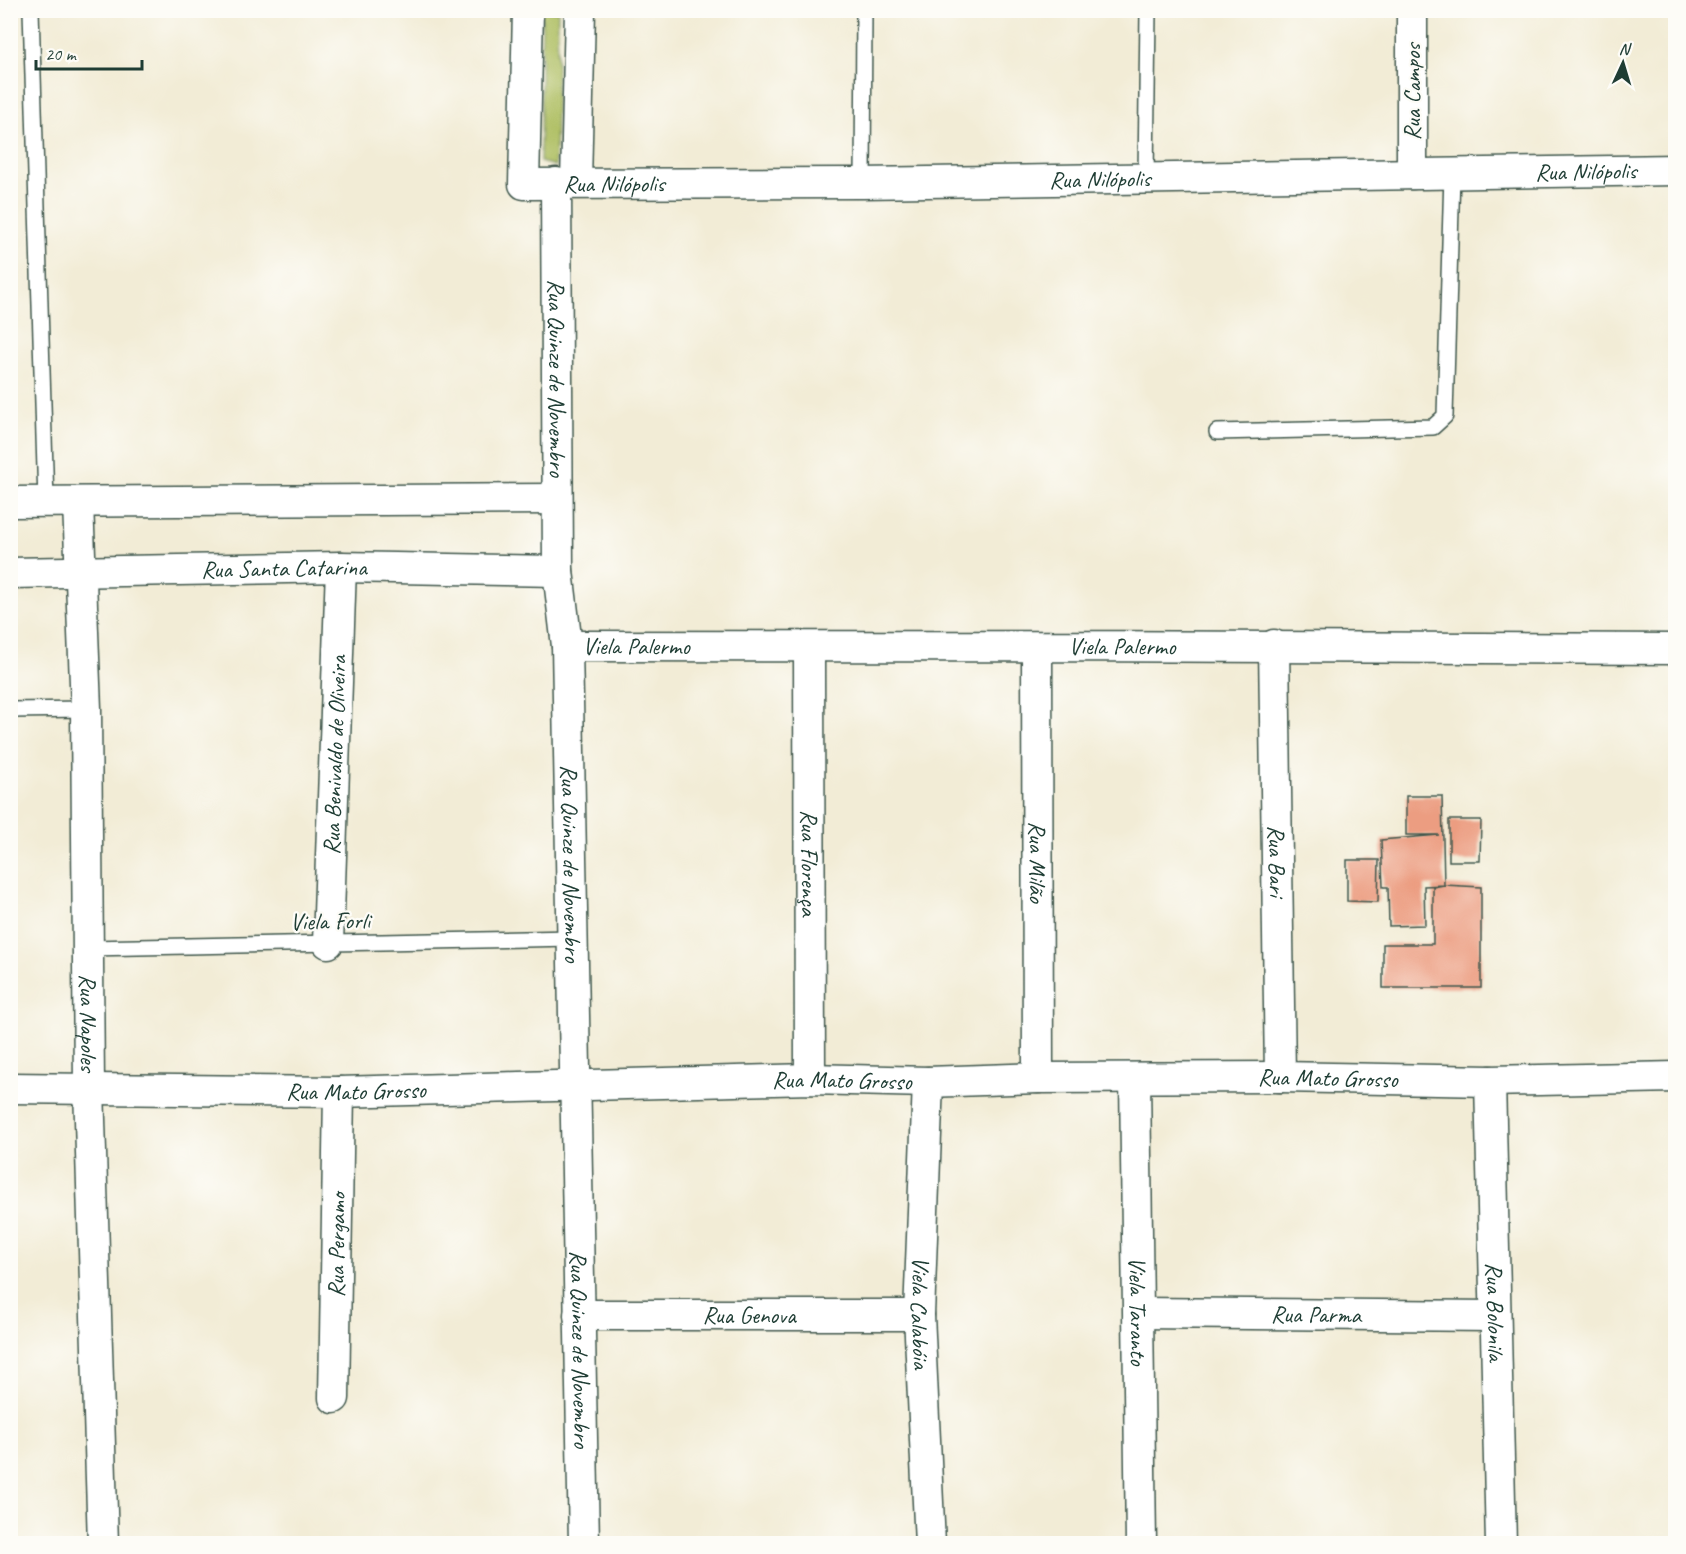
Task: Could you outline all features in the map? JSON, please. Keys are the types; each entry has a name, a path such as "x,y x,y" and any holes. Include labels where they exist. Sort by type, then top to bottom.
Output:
{"street":[{"name":"Rua Nilópolis","path":"528,10 524,184 863,183 1676,170"},
{"name":"Rua Quinze de Novembro","path":"580,10 566,183 557,499 558,571 567,646 584,1544"},
{"name":"Rua Campos","path":"1412,10 1412,174"},
{"path":"10,502 557,499"},
{"name":"Rua Napoles","path":"78,503 86,709 89,1088 104,1544"},
{"name":"Rua Santa Catarina","path":"10,573 341,567 558,571"},
{"name":"Rua Benivaldo de Oliveira","path":"328,943 341,567"},
{"name":"Viela Palermo","path":"567,646 1037,648 1274,645 1676,649"},
{"name":"Rua Bari","path":"1274,645 1280,1077"},
{"name":"Rua Florença","path":"809,646 810,1079"},
{"name":"Rua Milão","path":"1037,648 1038,1077"},
{"name":"Rua Mato Grosso","path":"10,1088 339,1092 810,1079 928,1082 1038,1077 1135,1079 1280,1077 1490,1081 1676,1077"},
{"name":"Viela Taranto","path":"1135,1079 1141,1544"},
{"name":"Rua Bolonila","path":"1490,1081 1493,1316 1501,1544"},
{"name":"Viela Calabóia","path":"928,1082 919,1315 930,1544"},
{"name":"Rua Pergamo","path":"334,1398 339,1092"},
{"name":"Rua Parma","path":"1139,1313 1493,1316"},
{"name":"Rua Genova","path":"579,1315 919,1315"}],"lane":[{"path":"31,10 46,502"},
{"path":"863,183 864,10"},
{"path":"1146,177 1148,10"},
{"path":"1217,432 1433,427 1445,416 1452,174"},
{"path":"10,710 86,709"},
{"name":"Viela Forli","path":"88,948 573,938"}],"green space":[{"path":"542,11 558,11 555,166 540,162"}],"building":[{"path":"1406,796 1442,796 1444,885 1424,886 1425,925 1389,926 1388,887 1383,887 1381,840 1439,835 1406,835"},
{"path":"1449,820 1481,820 1480,861 1449,861"},
{"path":"1347,860 1379,860 1378,902 1347,901"},
{"path":"1444,885 1481,887 1481,988 1383,988 1383,944 1433,944 1433,887"}]}
